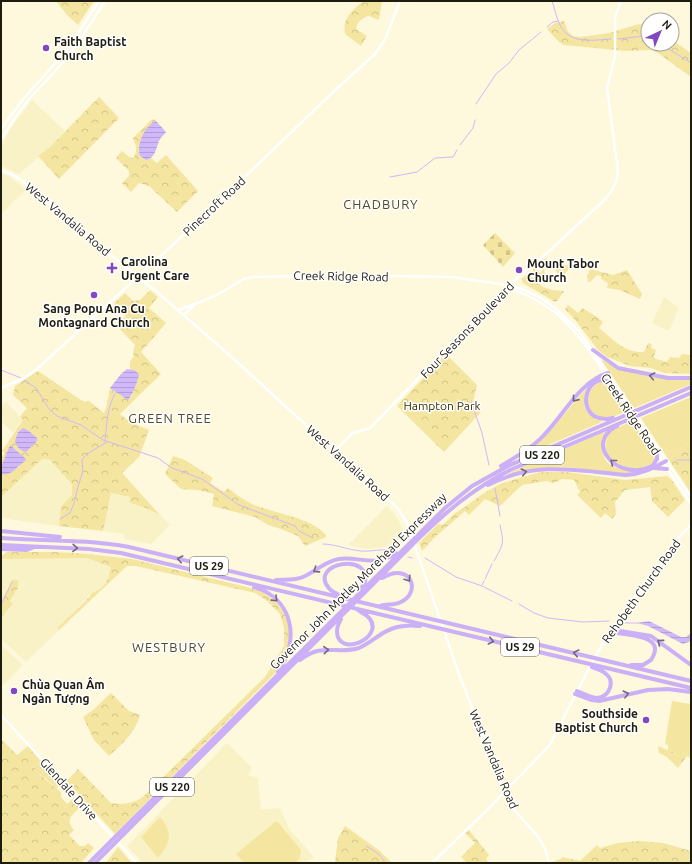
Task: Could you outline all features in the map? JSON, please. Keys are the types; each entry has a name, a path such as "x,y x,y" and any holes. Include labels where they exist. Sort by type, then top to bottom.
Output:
{"highway":[{"path":"592,350 618,368 668,378 691,378"},
{"path":"488,476 543,436 578,395 597,378 606,374"},
{"path":"609,382 599,380 592,385 586,395 587,407 590,413 603,420 623,416"},
{"name":"Governor John Motley Morehead Expressway","path":"359,595 376,582 455,499 488,476 516,462 691,387"},
{"name":"Governor John Motley Morehead Expressway","path":"418,537 463,499 481,486 510,470 691,393"},
{"path":"626,420 610,431 605,438 604,449 606,456 613,464 623,469 634,470 653,467 668,469"},
{"path":"653,467 657,459 657,453"},
{"path":"463,499 498,479 529,470 554,468 626,475 636,474 664,461"},
{"path":"1,531 76,540"},
{"name":"US 29","path":"1,538 76,540 109,543 129,547 691,681"},
{"name":"US 29","path":"1,545 90,549 121,553 691,688"},
{"name":"Governor John Motley Morehead Expressway","path":"89,863 344,611 404,548 410,545"},
{"path":"1,549 27,550 36,547"},
{"path":"272,581 298,579 309,575 329,562 338,559 378,561 390,557 404,548"},
{"path":"342,598 332,591 326,583 326,575 329,570 336,565 352,564 360,568 364,574 365,581 359,595"},
{"path":"376,582 392,573 398,572 407,575 412,585 410,595 404,601 394,605 379,606"},
{"path":"228,578 258,588 270,594 281,605 288,617 291,631 291,645 275,678"},
{"path":"341,616 337,630 340,639 344,643 351,645 365,640 371,633 371,621 366,615 356,608"},
{"name":"Governor John Motley Morehead Expressway","path":"96,863 282,676 341,616 344,611"},
{"path":"282,676 303,658 317,651 325,649 354,649 367,644 394,627 406,625 425,625"},
{"path":"611,632 614,630 651,636 691,665"},
{"path":"611,632 644,637 654,646 654,654 649,662 643,665 628,666"},
{"path":"576,692 597,698 606,694 610,688 610,680 607,674 586,663"},
{"path":"576,692 591,700 599,701 648,690 668,689 691,692"}],"main road":[{"path":"1,129 24,98 68,49 99,1"},
{"path":"1,140 29,99 76,46 105,1"},
{"name":"Pinecroft Road","path":"1,388 22,379 37,369 228,194 332,93 375,54 387,34 400,1"},
{"name":"Four Seasons Boulevard","path":"336,450 354,433 370,428 508,286 548,253 610,193 617,179 617,163 608,88 615,56 615,17 621,1"},
{"name":"West Vandalia Road","path":"1,170 22,181 184,314 296,416 336,450 399,510 407,523 460,677 505,791 512,807 540,838 549,863"},
{"name":"Creek Ridge Road","path":"184,314 195,304 215,296 244,279 259,276 339,275 452,277 492,282 520,288 540,298 564,315 579,331 625,406 657,453 691,497"},
{"path":"518,279 520,288"},
{"name":"Creek Ridge Road","path":"508,286 513,290 541,303 564,320 629,404 691,504"},
{"path":"178,310 195,304"},
{"name":"Rehobeth Church Road","path":"432,863 549,746 588,670 623,612 680,536 691,525"},
{"name":"Glendale Drive","path":"1,715 137,863"}],"shaded area":[{"path":"32,100 65,131 48,149 19,174 1,166 1,145 12,126"},
{"path":"156,121 166,132 160,139 154,155 146,160 140,156 140,141 148,127"},
{"path":"1,174 9,176 26,190 1,214"},
{"path":"664,297 679,308 669,331 652,323"},
{"path":"127,369 134,370 139,374 138,380 128,400 110,388"},
{"path":"6,402 23,420 13,433 1,421 1,406"},
{"path":"23,428 37,438 37,441 26,452 22,451 16,445 15,441 18,432"},
{"path":"10,445 26,460 12,472 5,475 1,472 2,464"},
{"path":"42,458 49,459 72,484 72,495 61,506 59,526 1,518 1,497"},
{"path":"110,493 131,497 130,503 146,508 160,515 170,525 151,544 124,539 124,534 103,531"},
{"path":"387,506 396,516 405,533 396,542 388,546 366,549 348,545"},
{"path":"87,558 112,567 105,584 99,590 88,596 85,602 58,628 59,630 26,662 1,639 1,618 13,605 10,601 18,588 12,580 1,603 1,559"},
{"path":"649,621 681,637 686,637 691,633 691,641 683,644 648,626 637,623"},
{"path":"1,645 23,665 1,687"},
{"path":"227,743 252,768 248,775 258,778 261,810 280,808 290,830 314,857 304,863 143,863 127,846"}],"green space":[{"path":"56,1 94,1 78,25 67,15"},
{"path":"363,1 382,1 379,20 369,16 362,19 357,24 356,29 367,36 361,46 345,34 344,28 346,19"},
{"path":"564,21 568,32 573,36 581,37 609,33 640,24 640,50 626,51 564,45 559,42 547,29 555,23"},
{"path":"680,45 691,53 691,77 656,52 680,52"},
{"path":"99,97 119,118 59,179 38,156 48,149"},
{"path":"154,119 156,121 149,126 144,134 140,144 139,153 149,159 151,158 157,163 166,155 198,191 177,212 149,186 139,183 131,192 122,183 129,176 129,171 116,158 122,151 129,157 133,158 136,153 136,148 133,138 151,120"},
{"path":"495,233 515,253 503,267 483,245"},
{"path":"546,258 551,263 572,266 562,276 559,276 556,271 549,266 544,269 539,264"},
{"path":"535,267 540,273 544,269 545,274 540,280 533,272 533,268"},
{"path":"590,269 613,275 627,270 642,294 640,299 620,290 607,288 608,283 601,279 601,276 597,275 590,282 588,282 587,277"},
{"path":"528,274 543,287 552,290 564,291 555,302 523,283 521,279"},
{"path":"150,290 158,297 149,308 166,323 141,352 161,374 120,414 130,422 149,430 139,457 122,473 160,515 146,508 130,503 130,497 111,493 103,531 59,526 61,506 72,495 72,484 49,459 42,459 1,497 1,472 5,475 20,466 10,445 1,467 1,458 5,453 2,451 23,420 20,416 27,408 13,395 15,386 38,371 84,402 89,401 104,413 110,388 128,399 131,397 139,377 134,370 130,369 130,362 134,356 133,353 135,345 116,325 126,316 114,303 125,293 133,301 140,300"},
{"path":"568,305 578,313 582,308 597,317 603,322 599,328 625,348 637,352 644,352 648,343 652,344 651,348 656,350 654,357 667,362 670,357 679,358 682,354 691,355 691,374 664,373 651,368 630,366 607,357 598,350 565,309"},
{"name":"Hampton Park","path":"446,354 477,385 473,403 481,412 444,452 397,406"},
{"path":"603,360 611,365 632,372 671,379 691,380 691,384 634,408 602,361"},
{"path":"593,382 584,401 586,410 595,419 602,422 518,458 548,434"},
{"path":"601,382 609,385 626,411 606,418 597,416 588,408 590,392 594,386"},
{"path":"691,397 691,436 688,442 669,460 641,418"},
{"path":"632,421 655,456 652,463 646,467 629,468 620,465 612,460 607,454 606,441 609,434 615,429"},
{"path":"609,430 606,436 603,451 604,458 607,462 617,468 640,471 633,473 614,473 551,467 507,474"},
{"path":"691,436 691,493 669,460 688,442"},
{"path":"173,456 185,460 213,478 210,483 224,492 228,488 254,505 302,520 319,529 326,535 326,537 305,546 298,536 268,525 255,517 212,506 214,494 198,490 181,489 165,474"},
{"path":"540,472 567,472 625,480 667,476 671,479 685,500 668,517 652,501 650,487 625,490 615,502 616,514 612,519 605,513 601,518 577,495 580,492 574,480 562,479 554,483 546,481 522,485 500,506 485,499 469,515 465,511 434,538 422,551 419,543 438,524 443,525 455,513 484,493 502,483"},
{"path":"7,552 56,552 132,559 255,589 267,595 277,604 284,614 288,624 288,648 276,672 115,834 67,781 78,769 111,803 128,803 143,797 265,677 284,646 284,628 280,614 267,601 255,593 136,566 127,566 59,630 57,628 85,602 92,593 99,590 105,584 111,567 87,558 1,559 1,556"},
{"path":"12,580 18,580 18,588 10,601 13,604 1,618 1,603"},
{"path":"111,693 129,711 140,715 132,732 109,756 94,740 83,717"},
{"path":"672,701 691,704 691,751 687,750 679,757 668,750 668,745 665,744"},
{"path":"1,739 17,755 28,746 40,760 34,766 36,770 61,792 61,797 67,804 74,798 81,806 71,817 70,823 74,830 69,835 80,846 85,846 88,843 94,848 81,863 1,863"},
{"path":"658,746 673,752 679,757 687,750 691,751 691,758 687,756 678,768 667,757 659,753"},
{"path":"40,760 62,783 57,788 36,771 34,766"},
{"path":"160,817 167,828 169,838 166,847 158,858 141,837"},
{"path":"275,822 278,822 301,850 300,858 295,863 244,863 236,854"},
{"path":"345,826 380,851 392,863 335,863 338,838"},
{"path":"469,830 489,855 486,859 489,863 467,863 461,857 475,843 465,833"},
{"path":"639,841 663,843 691,851 691,863 553,862 561,859 562,857 580,861 597,845 600,848 618,843"},
{"path":"118,847 131,862 106,863"}],"waterway":[{"path":"552,1 560,25 570,36 582,40 611,39"},
{"path":"547,27 553,22 558,21"},
{"path":"476,104 496,74 509,63 519,50 541,32"},
{"path":"618,39 640,36"},
{"path":"674,52 691,63"},
{"path":"460,145 473,128 475,120"},
{"path":"390,177 417,172 435,158 453,157 457,150"},
{"path":"1,370 21,378"},
{"path":"24,380 36,388 49,409 57,416 81,425 103,440 158,458 172,468 202,479 239,505 295,526 299,531 313,538"},
{"path":"105,440 109,408 117,391"},
{"path":"471,401 482,433 489,465"},
{"path":"60,519 70,513 74,503 83,471 83,458 107,442"},
{"path":"676,460 691,460"},
{"path":"495,488 500,516"},
{"path":"494,561 502,543 500,525"},
{"path":"323,544 361,551 392,551"},
{"path":"408,557 412,558"},
{"path":"425,558 456,577 482,586 512,601"},
{"path":"485,579 492,564"},
{"path":"482,585 484,581"},
{"path":"1,605 12,582"},
{"path":"519,604 534,613 548,618 583,622 609,621"},
{"path":"622,623 638,623"},
{"path":"366,846 380,855 385,863"}],"place":[{"name":"Faith Baptist Church","path":"46,48"},
{"name":"Carolina Urgent Care","path":"112,268"},
{"name":"Mount Tabor Church","path":"519,270"},
{"name":"Sang Popu Ana Cu Montagnard Church","path":"94,295"},
{"name":"Chùa Quan Âm Ngàn Tượng","path":"14,691"},
{"name":"Southside Baptist Church","path":"646,720"}],"district":[{"name":"CHADBURY","path":"381,204"},
{"name":"GREEN TREE","path":"170,418"},
{"name":"WESTBURY","path":"169,647"}]}
